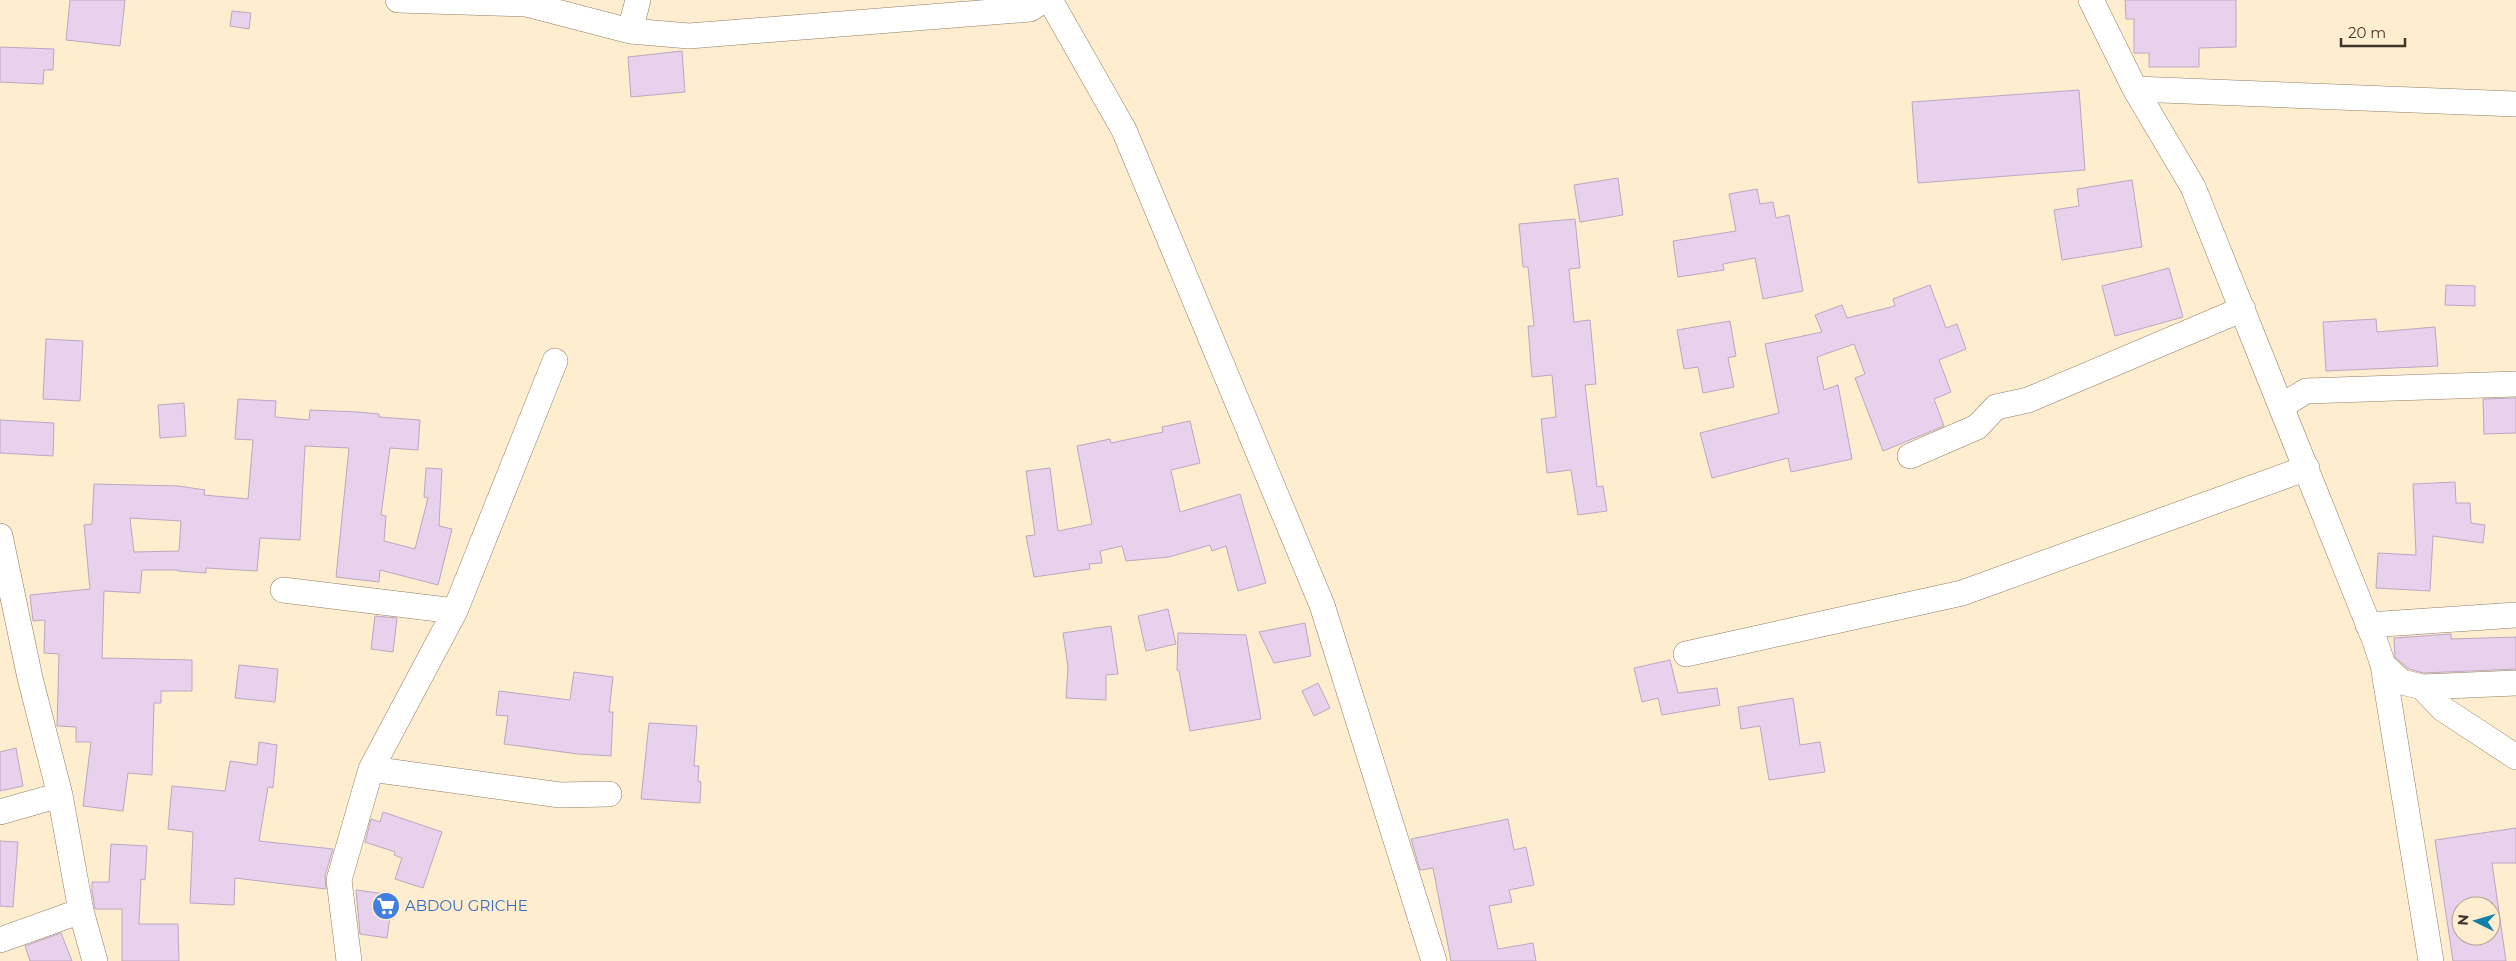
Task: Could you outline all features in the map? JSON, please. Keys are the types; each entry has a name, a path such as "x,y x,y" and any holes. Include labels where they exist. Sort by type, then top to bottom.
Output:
{"street":[{"path":"398,0 526,4 630,30 689,36 1030,9 1044,0"},
{"path":"630,30 638,0"},
{"path":"1050,0 1124,130 1322,605 1434,961"},
{"path":"2091,0 2134,90 2193,187 2307,468 2383,665 2431,961"},
{"path":"2134,90 2516,104"},
{"path":"1910,456 1977,427 1996,407 2028,400 2243,309"},
{"path":"349,961 339,880 371,769 455,611 555,361"},
{"path":"2282,406 2306,391 2516,384"},
{"path":"1686,654 1962,593 2307,468"},
{"path":"0,536 30,678 60,795 81,911 95,961"},
{"path":"283,590 455,611"},
{"path":"2368,625 2516,616"},
{"path":"2383,665 2402,682 2422,687 2516,683"},
{"path":"2422,687 2443,709 2516,757"},
{"path":"371,769 560,795 609,794"},
{"path":"0,812 60,795"},
{"path":"0,940 81,911"}],"building":[{"path":"70,0 125,0 120,46 66,40"},
{"path":"2125,0 2236,0 2236,47 2199,48 2199,67 2149,67 2149,53 2134,53 2134,19 2126,19"},
{"path":"232,11 251,13 249,29 230,26"},
{"path":"0,47 54,49 53,70 44,70 43,84 0,82"},
{"path":"682,51 685,92 631,97 628,57"},
{"path":"2079,90 2085,170 1918,183 1912,102"},
{"path":"1618,178 1623,215 1580,222 1574,185"},
{"path":"2132,180 2142,247 2062,260 2054,210 2079,206 2077,189"},
{"path":"1757,189 1760,204 1773,202 1776,218 1789,215 1803,291 1763,299 1755,258 1723,264 1724,270 1678,277 1673,241 1736,231 1729,194"},
{"path":"1575,219 1580,268 1569,269 1574,322 1590,320 1596,384 1585,385 1597,487 1603,486 1607,511 1578,515 1571,470 1547,473 1541,419 1556,417 1552,375 1532,377 1528,326 1534,326 1528,267 1523,267 1519,224"},
{"path":"2169,268 2183,317 2115,336 2102,286"},
{"path":"1930,285 1946,328 1957,324 1966,349 1939,360 1951,392 1934,399 1944,426 1883,451 1855,378 1865,374 1854,344 1817,357 1824,390 1838,385 1852,459 1791,472 1788,458 1712,478 1700,433 1779,413 1765,344 1822,332 1815,315 1842,305 1847,318 1895,306 1893,299"},
{"path":"2446,285 2475,286 2475,306 2445,305"},
{"path":"2376,319 2377,332 2435,327 2438,366 2326,371 2323,322"},
{"path":"1730,321 1736,356 1728,358 1734,387 1703,393 1698,367 1684,369 1677,330"},
{"path":"46,339 83,341 80,401 43,399"},
{"path":"2516,398 2516,433 2484,434 2483,399"},
{"path":"238,399 276,401 275,417 309,420 310,410 358,412 379,414 379,417 420,420 418,450 390,448 381,515 386,516 384,541 415,549 428,498 424,497 426,468 442,469 439,526 452,529 438,585 380,570 379,582 336,577 349,448 305,446 300,540 260,538 257,571 206,568 206,573 178,570 142,570 140,593 104,591 102,658 192,660 192,691 161,691 161,703 154,703 152,775 128,773 123,811 83,806 91,742 76,742 76,727 57,726 59,654 44,653 45,620 33,621 30,595 90,589 84,525 92,524 94,484 179,486 205,490 204,495 248,499 253,440 235,439","holes":["130,518 181,521 179,551 134,552"]},
{"path":"184,403 186,436 160,438 158,405"},
{"path":"0,420 54,423 53,456 0,453"},
{"path":"1190,421 1200,463 1171,470 1180,512 1240,494 1266,583 1238,591 1226,546 1212,551 1210,545 1169,557 1126,561 1122,546 1100,551 1102,563 1089,564 1090,569 1034,577 1026,536 1035,535 1026,471 1050,468 1058,531 1092,524 1077,446 1110,439 1111,443 1163,432 1162,427"},
{"path":"2455,482 2456,503 2470,503 2471,523 2485,525 2483,543 2433,536 2430,591 2376,588 2378,553 2416,555 2413,484"},
{"path":"1168,609 1176,644 1146,651 1138,616"},
{"path":"375,616 397,618 393,652 371,649"},
{"path":"1305,623 1311,656 1274,663 1259,632"},
{"path":"1111,626 1118,674 1106,675 1106,700 1066,698 1068,667 1063,633"},
{"path":"1178,633 1246,635 1261,719 1190,731 1179,671 1177,670"},
{"path":"2451,634 2451,639 2516,637 2516,669 2423,673 2409,669 2395,657 2394,638"},
{"path":"1670,660 1678,693 1717,688 1720,705 1662,715 1658,698 1642,702 1634,668"},
{"path":"239,665 278,669 275,702 235,698"},
{"path":"574,672 613,677 609,712 613,712 611,756 578,754 504,744 508,716 496,715 499,691 570,700"},
{"path":"1318,683 1330,708 1314,716 1302,691"},
{"path":"1793,698 1800,745 1820,742 1825,772 1769,780 1760,726 1741,729 1738,707"},
{"path":"649,723 697,726 694,766 699,766 698,781 701,782 700,803 641,799"},
{"path":"259,742 277,745 273,788 268,787 259,841 333,849 325,876 326,889 235,878 234,905 190,903 193,832 168,829 172,786 225,791 230,761 257,765"},
{"path":"16,748 23,786 0,791 0,752"},
{"path":"383,812 442,832 423,888 395,879 402,858 394,855 395,852 365,842 371,819 380,822"},
{"path":"1508,819 1514,850 1526,847 1534,885 1509,890 1512,902 1489,906 1498,949 1533,943 1536,961 1451,961 1433,868 1420,870 1411,839"},
{"path":"2516,828 2516,863 2492,863 2497,896 2451,896 2451,946 2501,946 2501,926 2506,961 2453,961 2435,840"},
{"path":"0,841 18,842 13,907 0,906"},
{"path":"111,844 147,846 145,880 141,879 139,924 178,924 179,961 122,961 122,909 95,909 92,891 92,882 109,882"},
{"path":"356,890 393,895 387,938 360,934"},
{"path":"61,933 72,961 30,961 25,946"}],"place":[{"name":"ABDOU GRICHE","path":"386,906"}]}
